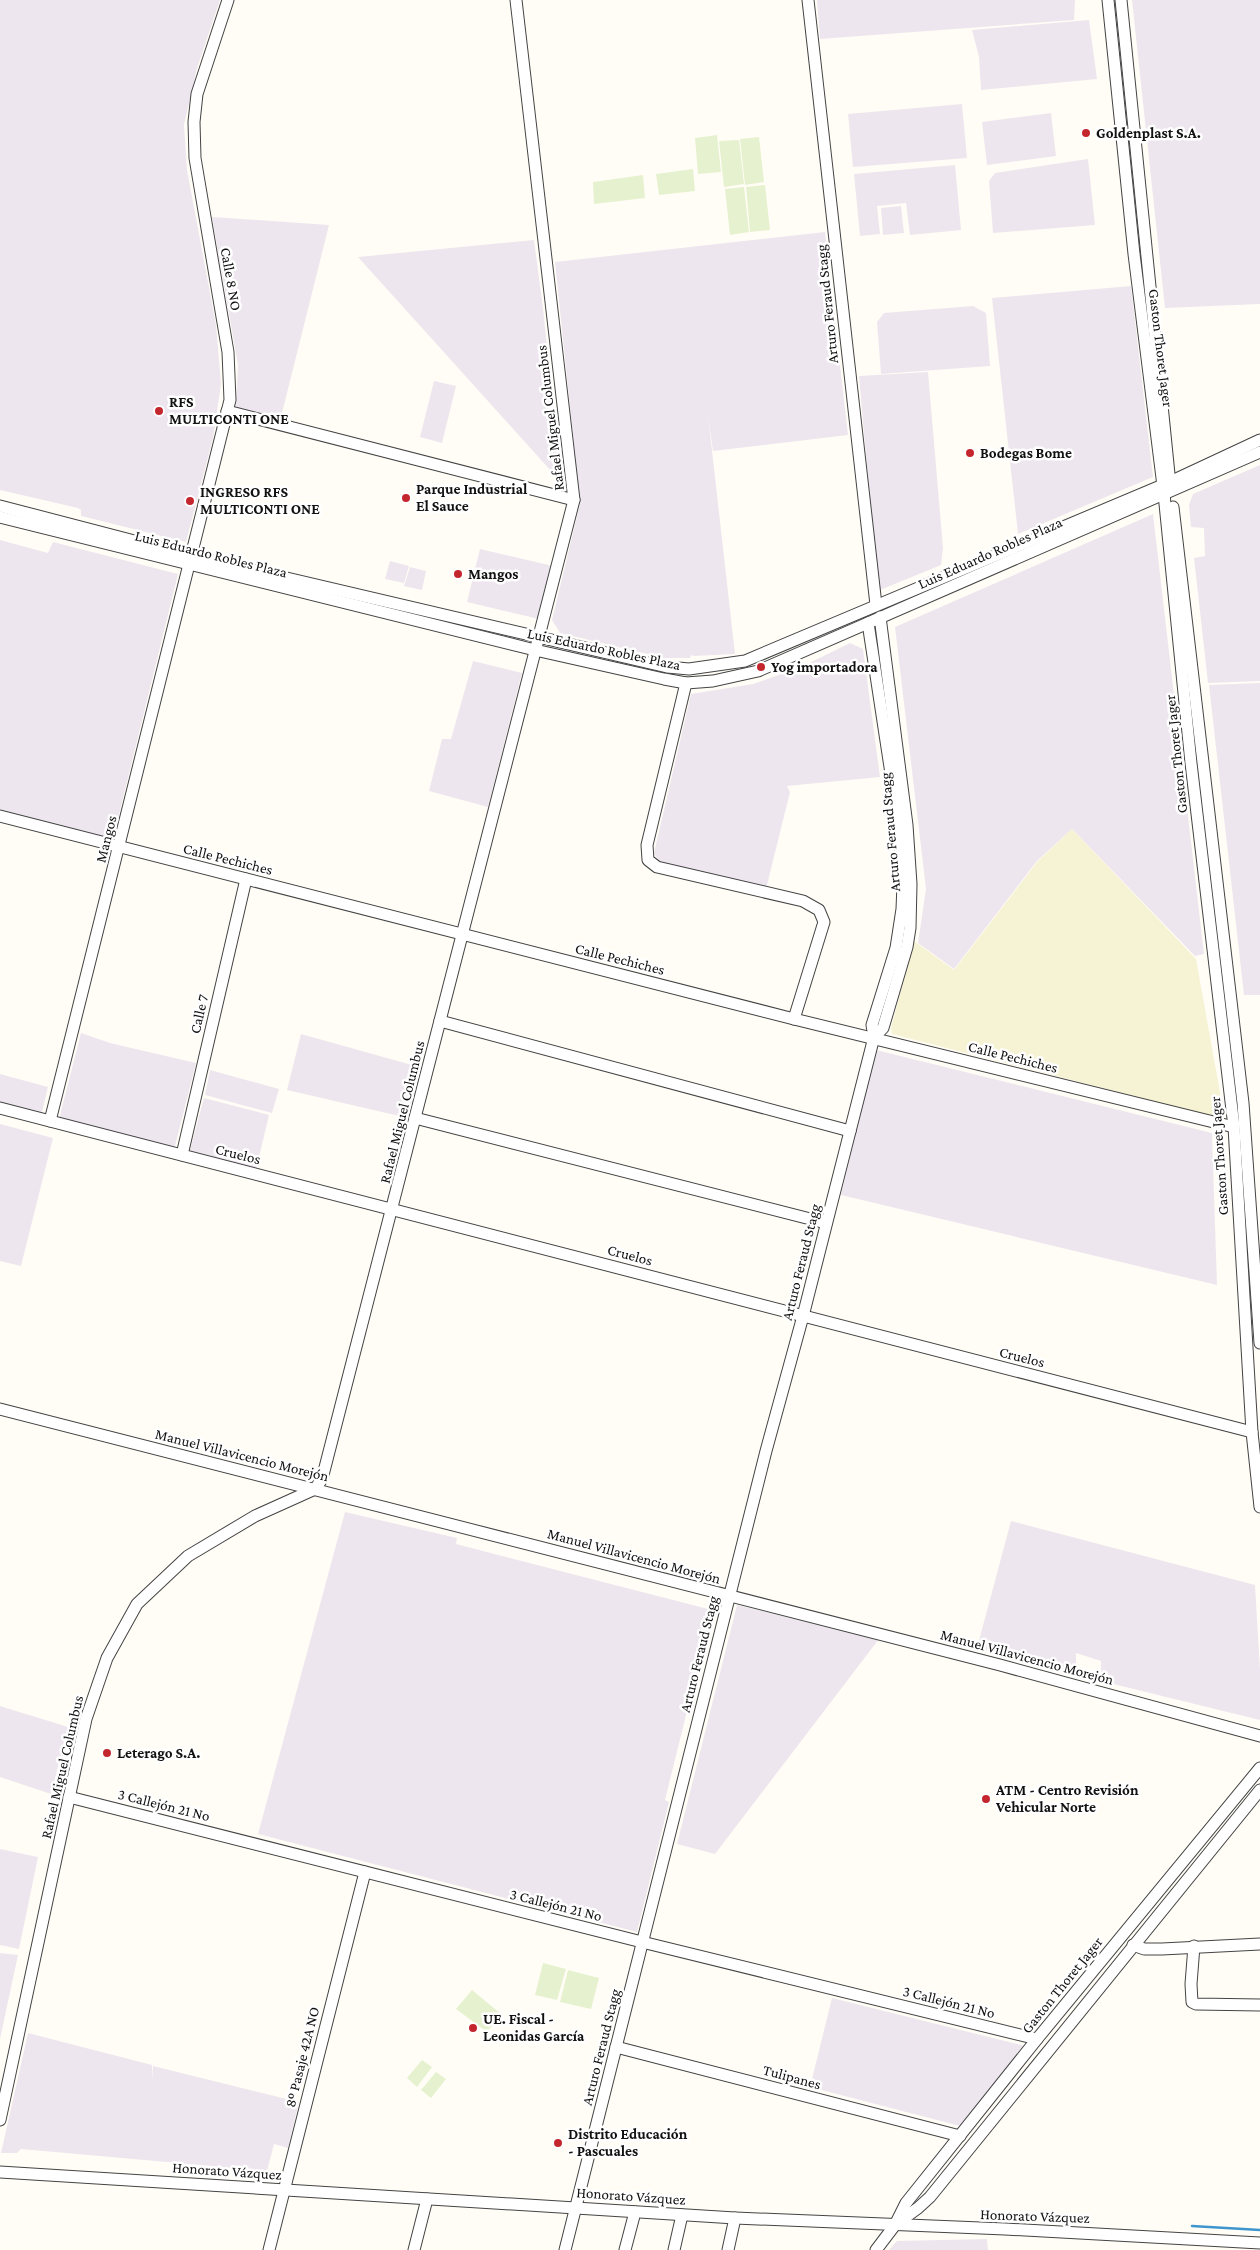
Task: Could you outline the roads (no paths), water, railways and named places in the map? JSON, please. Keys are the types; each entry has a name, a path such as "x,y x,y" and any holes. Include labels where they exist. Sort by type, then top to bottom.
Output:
{"street":[{"name":"Calle 8 NO","path":"191,560 230,400 228,352 195,158 194,122 197,94 228,0"},
{"name":"Rafael Miguel Columbus","path":"0,2120 86,1719 106,1658 137,1604 188,1556 255,1516 316,1489 322,1479 574,500 516,0"},
{"name":"Arturo Feraud Stagg","path":"808,0 876,605"},
{"name":"Gaston Thoret Jager","path":"1108,0 1134,254 1167,488 1243,1103 1260,1343"},
{"name":"Gaston Thoret Jager","path":"1121,0 1192,763 1234,1127 1252,1432 1260,1507"},
{"path":"227,411 574,500"},
{"name":"Luis Eduardo Robles Plaza","path":"0,506 191,560 535,650 686,683 713,681 758,671 1167,488 1260,440"},
{"name":"Luis Eduardo Robles Plaza","path":"0,516 667,667 696,668 745,661 876,605 1260,452"},
{"name":"Mangos","path":"50,1121 191,560"},
{"name":"Arturo Feraud Stagg","path":"874,1037 883,1028 906,947 911,901 907,825 880,617"},
{"name":"Arturo Feraud Stagg","path":"565,2250 766,1451 804,1316 874,1037 872,1025 900,929 903,884 899,826 868,623"},
{"path":"686,683 647,845 648,860 657,867 803,901 819,910 824,922 794,1019"},
{"name":"Calle Pechiches","path":"0,816 794,1019 874,1037 1234,1127"},
{"name":"Calle 7","path":"182,1155 246,879"},
{"path":"440,1021 850,1131"},
{"name":"Cruelos","path":"0,1108 1252,1432"},
{"path":"416,1118 826,1223"},
{"name":"Manuel Villavicencio Morejón","path":"0,1409 1015,1668 1260,1736"},
{"name":"Gaston Thoret Jager","path":"876,2250 895,2226 906,2203 1037,2039 1260,1768"},
{"name":"Gaston Thoret Jager","path":"895,2226 930,2197 1260,1790"},
{"name":"3 Callejón 21 No","path":"69,1797 642,1942 1037,2039"},
{"name":"8º Pasaje 42A NO","path":"269,2250 365,1872"},
{"path":"1133,1945 1144,1949 1260,1944"},
{"path":"1194,1946 1190,1984 1192,2002 1196,2004 1260,2005"},
{"name":"Tulipanes","path":"616,2047 960,2136"},
{"name":"Honorato Vázquez","path":"0,2172 735,2218 1189,2238 1260,2243"},
{"path":"414,2250 427,2199"},
{"path":"625,2250 635,2212"},
{"path":"674,2250 682,2215"},
{"path":"728,2250 735,2218"},
{"path":"1184,2250 1189,2238"}],"waterway":[{"path":"1192,2226 1260,2230"}],"place":[{"name":"Goldenplast S.A.","path":"1086,133"},
{"name":"RFS MULTICONTI ONE","path":"159,411"},
{"name":"Bodegas Bome","path":"970,453"},
{"name":"Parque Industrial El Sauce","path":"406,498"},
{"name":"INGRESO RFS MULTICONTI ONE","path":"190,501"},
{"name":"Mangos","path":"458,574"},
{"name":"Yog importadora","path":"761,667"},
{"name":"Leterago S.A.","path":"107,1753"},
{"name":"ATM - Centro Revisión Vehicular Norte","path":"986,1799"},
{"name":"UE. Fiscal - Leonidas García","path":"473,2028"},
{"name":"Distrito Educación - Pascuales","path":"558,2143"}]}
